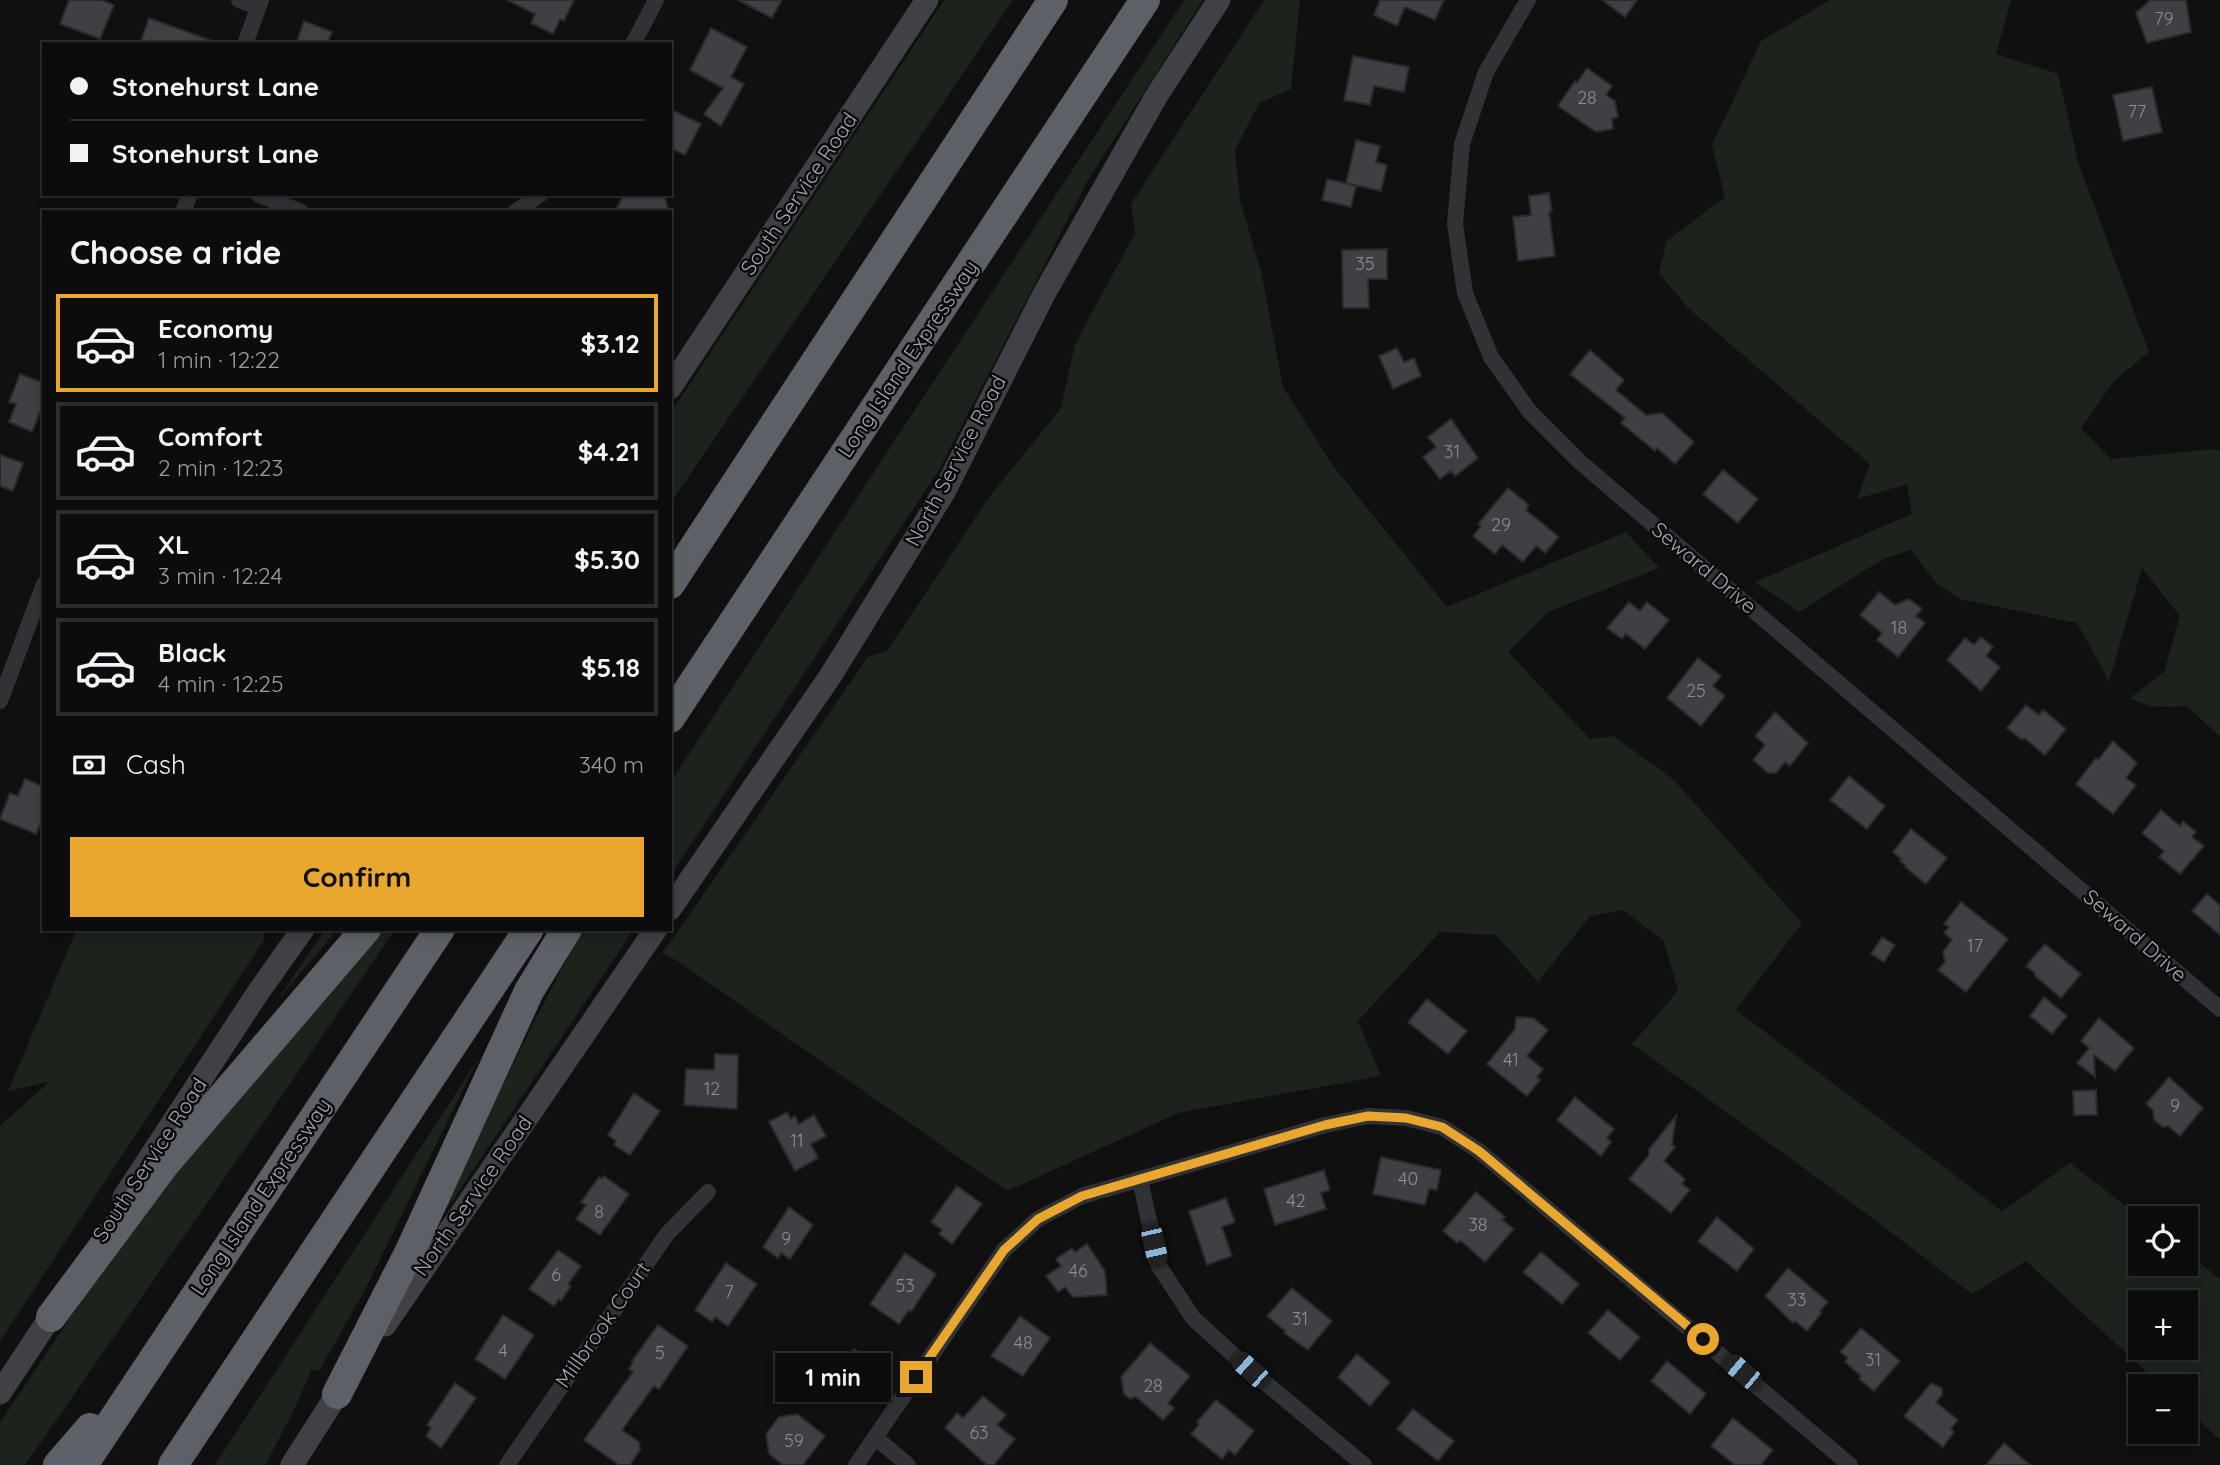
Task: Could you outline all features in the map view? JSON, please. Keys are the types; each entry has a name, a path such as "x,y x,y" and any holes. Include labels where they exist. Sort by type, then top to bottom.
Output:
{"highway":[{"path":"680,565 1054,0"},
{"name":"Long Island Expressway","path":"672,715 1145,0"},
{"path":"51,1317 164,1165 364,931"},
{"name":"Long Island Expressway","path":"83,1465 439,931"},
{"path":"173,1465 528,931"},
{"path":"337,1394 410,1251 529,991 566,931"},
{"path":"58,1465 164,1343"},
{"path":"181,1465 223,1388"}],"main road":[{"name":"South Service Road","path":"672,385 927,0"},
{"name":"North Service Road","path":"672,906 831,675 944,492 1050,283 1157,95 1219,0"},
{"name":"South Service Road","path":"0,1393 51,1317 124,1196 302,931"},
{"name":"North Service Road","path":"292,1465 337,1394 655,931"}],"street":[{"path":"239,0 260,4 246,42"},
{"path":"634,42 656,0"},
{"name":"Seward Drive","path":"1528,0 1486,72 1462,144 1455,224 1465,293 1491,358 1530,412 1580,462 2220,1009"},
{"path":"263,196 296,210"},
{"path":"518,210 538,196"},
{"path":"0,701 42,589"},
{"path":"856,1465 1004,1250 1038,1219 1082,1196 1325,1125 1368,1116 1406,1118 1442,1127 1479,1151 1850,1465"},
{"path":"1140,1180 1159,1266 1193,1318 1250,1370 1364,1465"},
{"name":"Millbrook Court","path":"507,1465 667,1234 708,1192"},
{"path":"875,1437 908,1465"}],"shaded area":[{"path":"944,0 1013,0 672,501 672,411"},
{"path":"1184,0 1203,0 1088,180 939,470 672,873 672,780"},
{"path":"1264,0 1300,0 1291,89 1259,103 1235,150 1240,201 1261,271 1283,387 1334,467 1447,607 1626,532 1659,568 1548,612 1508,652 1590,739 1613,736 1673,779 1802,923 1736,1010 2002,1211 2070,1163 2128,1208 2128,1276 2198,1276 2198,1262 2220,1279 2220,1440 2198,1419 2198,1374 2149,1374 2134,1360 2198,1360 2198,1290 2128,1290 2128,1355 2026,1261 1972,1294 1867,1214 1632,1044 1678,991 1664,941 1623,910 1590,916 1538,982 1496,935 1440,932 1358,1021 1381,1076 1178,1113 1007,1191 676,960 662,954 868,657 888,650 987,500 1061,408 1075,344 1135,233 1131,204"},
{"path":"1830,0 2011,0 1996,54 2058,74 2079,165 2149,352 2114,381 2081,428 2111,459 2215,449 2220,452 2220,736 2186,706 2154,707 2129,699 2164,672 2180,616 2142,568 2109,681 2077,623 1960,599 1937,584 1911,550 1883,559 1799,612 1755,582 1912,514 1907,484 1857,499 1870,464 1688,308 1659,273 1667,241 1725,197 1712,145 1761,41"},
{"path":"76,931 264,931 264,940 0,1341 0,1126 49,1082 8,1091"},
{"path":"324,931 336,931 277,1001"},
{"path":"376,931 394,931 25,1465 0,1465 0,1423 106,1264 168,1177"},
{"path":"581,931 633,931 447,1209 443,1201"},
{"path":"478,1059 365,1290 319,1371 312,1369 265,1465 215,1465"}],"building":[{"path":"69,0 102,0 114,5 100,39 60,24"},
{"path":"507,0 574,0 564,21 560,19 553,34 531,23 535,14"},
{"path":"738,0 782,0 772,18"},
{"path":"1380,0 1444,0 1435,20 1405,7 1397,26 1374,15"},
{"path":"1602,0 1637,0 1625,17"},
{"path":"2150,0 2186,0 2191,32 2147,43 2136,13"},
{"path":"149,18 215,42 141,42"},
{"path":"304,21 332,32 328,42 297,42"},
{"path":"711,28 747,47 731,77 744,84 721,126 704,114 723,88 690,70"},
{"path":"1353,56 1409,67 1404,92 1374,86 1370,105 1344,100"},
{"path":"1587,68 1612,86 1606,95 1615,101 1618,117 1612,119 1613,129 1596,132 1558,106"},
{"path":"2152,87 2162,132 2123,141 2113,95"},
{"path":"672,110 701,124 685,155 672,149"},
{"path":"1356,140 1380,146 1376,162 1387,165 1381,191 1346,183"},
{"path":"1327,179 1356,186 1351,207 1322,200"},
{"path":"1549,193 1555,256 1518,261 1513,217 1531,215 1529,196"},
{"path":"623,196 665,196 668,210 616,210"},
{"path":"1387,249 1387,279 1368,279 1369,308 1343,308 1342,250"},
{"path":"1397,348 1404,362 1414,358 1421,376 1393,389 1379,356"},
{"path":"1590,350 1624,380 1616,390 1646,415 1662,413 1694,442 1675,464 1621,423 1625,418 1570,374"},
{"path":"20,374 42,382 42,412 32,432 9,422 16,404 9,402"},
{"path":"1451,419 1478,458 1455,476 1451,471 1440,479 1423,457 1436,447 1428,437"},
{"path":"0,455 23,463 13,491 0,486"},
{"path":"1723,470 1758,499 1738,523 1703,494"},
{"path":"1508,488 1529,505 1526,510 1559,537 1545,553 1536,546 1523,562 1502,545 1495,554 1473,536 1481,526 1478,524"},
{"path":"1879,592 1895,605 1909,599 1922,609 1916,616 1925,623 1898,657 1877,640 1882,633 1860,615"},
{"path":"1629,602 1640,611 1647,602 1669,620 1645,649 1626,634 1622,639 1607,628"},
{"path":"1981,637 1993,647 1986,656 2000,667 1981,691 1947,660 1965,638 1974,645"},
{"path":"1698,658 1721,676 1713,686 1725,696 1701,726 1667,698"},
{"path":"2026,705 2039,715 2043,710 2066,729 2045,755 2007,728"},
{"path":"1775,712 1808,743 1790,766 1785,762 1776,773 1768,773 1753,760 1765,745 1755,736"},
{"path":"2113,741 2137,763 2126,778 2136,785 2113,814 2076,784"},
{"path":"1849,776 1885,806 1867,829 1830,800"},
{"path":"25,779 42,786 42,820 36,834 0,819 10,793 18,796"},
{"path":"2161,810 2180,826 2183,821 2196,832 2192,837 2204,846 2180,874 2159,857 2164,851 2142,833"},
{"path":"1911,829 1947,858 1926,884 1905,867 1893,852"},
{"path":"2207,894 2220,905 2220,935 2192,911"},
{"path":"1961,902 2008,939 1966,992 1938,970 1945,962 1943,952 1952,940 1944,933 1949,927 1944,924"},
{"path":"1882,937 1895,945 1884,962 1871,954"},
{"path":"2045,944 2081,974 2061,998 2026,966"},
{"path":"2044,997 2067,1016 2052,1034 2030,1016"},
{"path":"1427,999 1467,1031 1448,1054 1408,1022"},
{"path":"1516,1017 1533,1018 1548,1030 1527,1056 1543,1069 1537,1077 1540,1080 1527,1096 1487,1064 1515,1029"},
{"path":"2099,1018 2134,1048 2115,1071 2094,1055 2095,1077 2077,1063 2089,1048 2081,1041"},
{"path":"715,1054 738,1055 737,1109 684,1105 686,1069 714,1070"},
{"path":"2169,1077 2203,1108 2180,1136 2168,1126 2163,1127 2154,1120 2153,1110 2146,1104"},
{"path":"2096,1090 2097,1115 2074,1115 2073,1091"},
{"path":"634,1093 660,1111 630,1155 614,1145 616,1141 608,1135"},
{"path":"1575,1097 1614,1129 1607,1138 1611,1142 1601,1156 1557,1120"},
{"path":"787,1112 791,1119 795,1116 799,1124 814,1115 826,1136 811,1144 818,1158 795,1171 769,1122"},
{"path":"1676,1116 1672,1145 1675,1147 1664,1161 1685,1179 1682,1184 1690,1190 1671,1213 1629,1179"},
{"path":"1381,1157 1441,1170 1437,1190 1429,1189 1425,1205 1373,1194"},
{"path":"1324,1170 1330,1190 1321,1193 1326,1209 1275,1225 1264,1189"},
{"path":"604,1176 629,1194 600,1235 576,1219 586,1205 581,1202 599,1177 602,1179"},
{"path":"957,1186 982,1204 952,1244 939,1234 942,1230 931,1222"},
{"path":"1476,1192 1505,1217 1502,1220 1514,1229 1485,1262 1460,1240 1457,1243 1443,1231"},
{"path":"1226,1198 1235,1222 1222,1227 1232,1256 1207,1265 1189,1211"},
{"path":"789,1207 813,1225 790,1259 781,1253 778,1258 763,1247"},
{"path":"1717,1217 1754,1249 1737,1271 1698,1241"},
{"path":"1087,1244 1105,1271 1107,1295 1073,1297 1065,1287 1058,1292 1046,1276 1061,1266 1056,1259 1072,1248 1075,1252"},
{"path":"558,1250 581,1266 568,1284 571,1286 561,1301 559,1299 554,1306 529,1289"},
{"path":"1541,1252 1579,1284 1562,1304 1523,1272"},
{"path":"905,1253 936,1274 911,1312 909,1310 899,1324 870,1304"},
{"path":"726,1263 757,1284 728,1326 715,1317 712,1322 695,1310"},
{"path":"1788,1268 1828,1302 1807,1331 1795,1321 1793,1323 1765,1296"},
{"path":"1292,1288 1332,1321 1308,1350 1284,1333 1285,1331 1267,1316"},
{"path":"1608,1310 1640,1337 1620,1360 1588,1333"},
{"path":"503,1315 534,1335 505,1379 475,1359"},
{"path":"1020,1316 1050,1338 1023,1376 991,1356"},
{"path":"658,1325 688,1346 659,1389 654,1386 622,1430 639,1442 640,1450 630,1465 619,1465 584,1440 633,1372 629,1369 632,1361"},
{"path":"1861,1328 1900,1361 1874,1391 1859,1379 1861,1376 1845,1362 1848,1358 1840,1352"},
{"path":"1150,1343 1190,1376 1168,1403 1174,1408 1163,1420 1136,1397 1130,1399 1124,1394 1121,1377"},
{"path":"854,1349 873,1363 845,1402 826,1388"},
{"path":"1357,1354 1390,1382 1370,1406 1338,1377"},
{"path":"1667,1361 1706,1394 1690,1414 1651,1381"},
{"path":"455,1383 476,1398 441,1448 426,1436 431,1428 427,1425"},
{"path":"1931,1383 1942,1388 1942,1395 1936,1402 1958,1420 1951,1429 1954,1432 1943,1447 1904,1416"},
{"path":"983,1396 1006,1415 997,1425 1015,1439 994,1465 987,1465 945,1428 957,1413 963,1418"},
{"path":"1216,1400 1254,1431 1235,1455 1229,1450 1222,1459 1191,1434 1199,1424 1197,1422"},
{"path":"1413,1409 1454,1441 1438,1461 1397,1429"},
{"path":"797,1414 825,1436 803,1465 783,1465 769,1454 766,1434 779,1417"},
{"path":"1733,1418 1773,1450 1761,1465 1735,1465 1711,1446"},
{"path":"2004,1443 2030,1465 1986,1465"}],"route":[{"path":"916,1377 1004,1250 1038,1219 1082,1196 1325,1125 1368,1116 1406,1118 1442,1127 1479,1151 1703,1339"}]}
